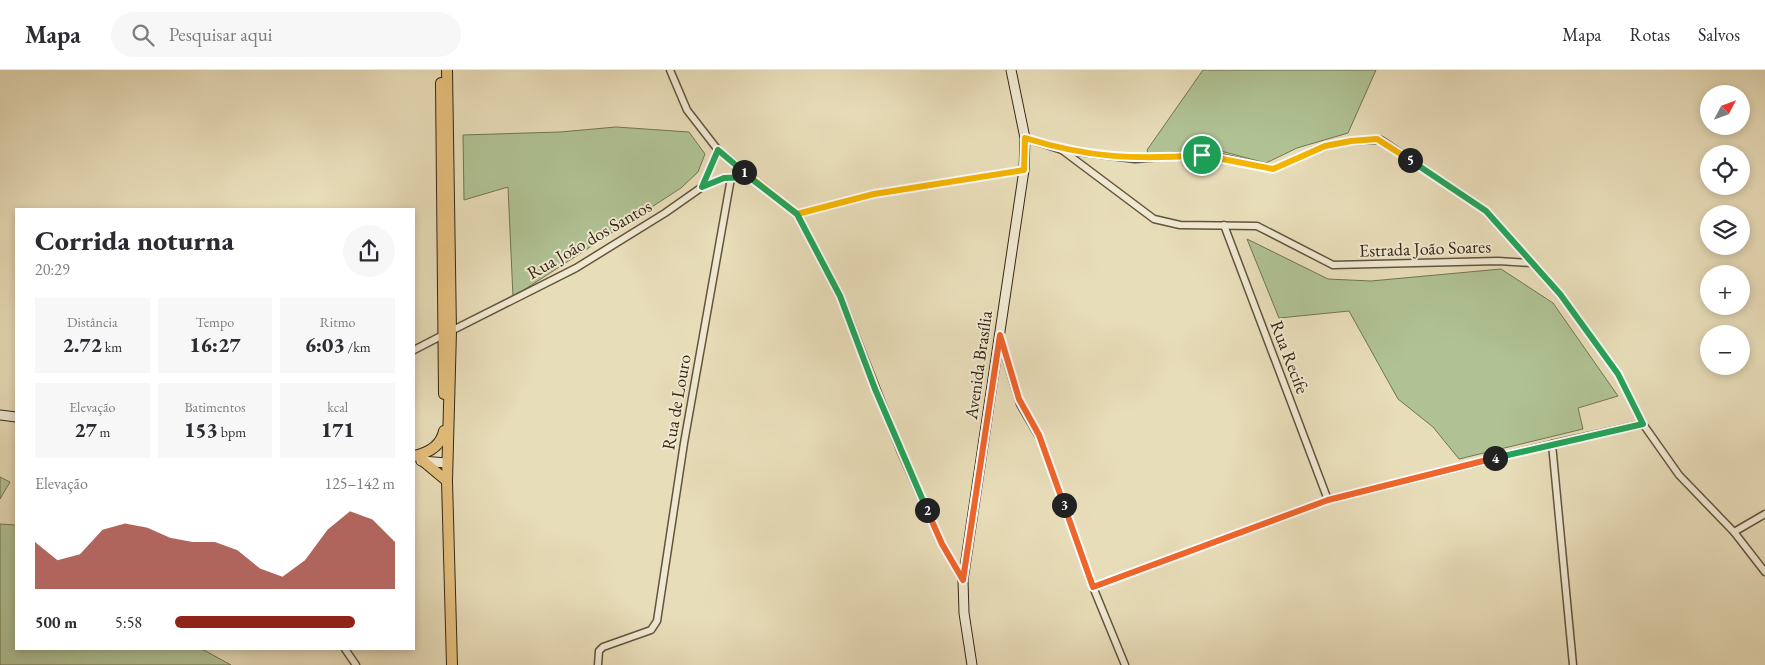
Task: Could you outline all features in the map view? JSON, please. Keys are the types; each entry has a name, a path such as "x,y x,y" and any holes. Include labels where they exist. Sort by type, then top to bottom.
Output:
{"main road":[{"path":"441,70 447,333 444,431 447,449"},
{"path":"448,70 447,481 452,665"},
{"name":"Avenida Brasília","path":"972,665 964,613 963,580 1024,170 1025,138 1011,70"},
{"path":"0,415 15,417"},
{"path":"417,459 435,447 444,431"},
{"path":"417,459 447,463"},
{"path":"417,459 447,481"}],"street":[{"path":"670,70 687,110 718,150 797,214 840,296 900,452 942,544 963,580"},
{"name":"Estrada João Soares","path":"1025,138 1062,150 1154,219 1180,225 1257,226 1338,266 1498,261 1531,262"},
{"path":"1062,150 1135,159 1206,154 1273,169 1314,149 1351,141 1381,140 1490,214 1560,294 1590,334 1623,382 1643,424 1679,475 1734,532 1765,572"},
{"path":"702,187 718,150"},
{"path":"797,214 874,194 1024,170"},
{"name":"Rua João dos Santos","path":"415,349 576,268 702,187 731,178 749,177"},
{"name":"Rua de Louro","path":"598,665 599,653 603,647 651,630 657,622 684,442 731,178"},
{"name":"Rua Recife","path":"1224,225 1328,500"},
{"path":"1000,335 1019,399 1041,440 1093,587 1125,665"},
{"path":"1093,587 1328,500 1552,444 1643,424"},
{"path":"1552,444 1573,665"},
{"path":"1734,532 1765,514"},
{"path":"346,650 356,665"}],"green space":[{"path":"1203,70 1376,70 1348,133 1297,148 1266,163 1213,149 1149,155 1147,150"},
{"path":"616,127 689,132 705,154 698,172 681,188 513,297 508,187 464,200 463,135 560,132"},
{"path":"1247,239 1328,279 1371,281 1501,269 1553,303 1618,396 1578,408 1583,429 1459,459 1433,427 1398,399 1349,311 1279,318"},
{"path":"0,477 10,482 0,499"},
{"path":"0,524 15,525 15,650 204,650 231,665 0,665"}],"route":[{"path":"1202,155 1135,159 1062,150 1025,138 1024,170 874,194 797,214 772,192 749,177 718,150 702,187 724,178 749,177 772,192 797,214 840,296 900,452 942,544 963,580 1000,335 1019,399 1041,440 1093,587 1328,500 1552,444 1643,424 1623,382 1590,334 1560,294 1490,214 1381,140 1351,141 1325,146 1314,149 1280,168 1273,169 1206,154 1202,155"}]}
